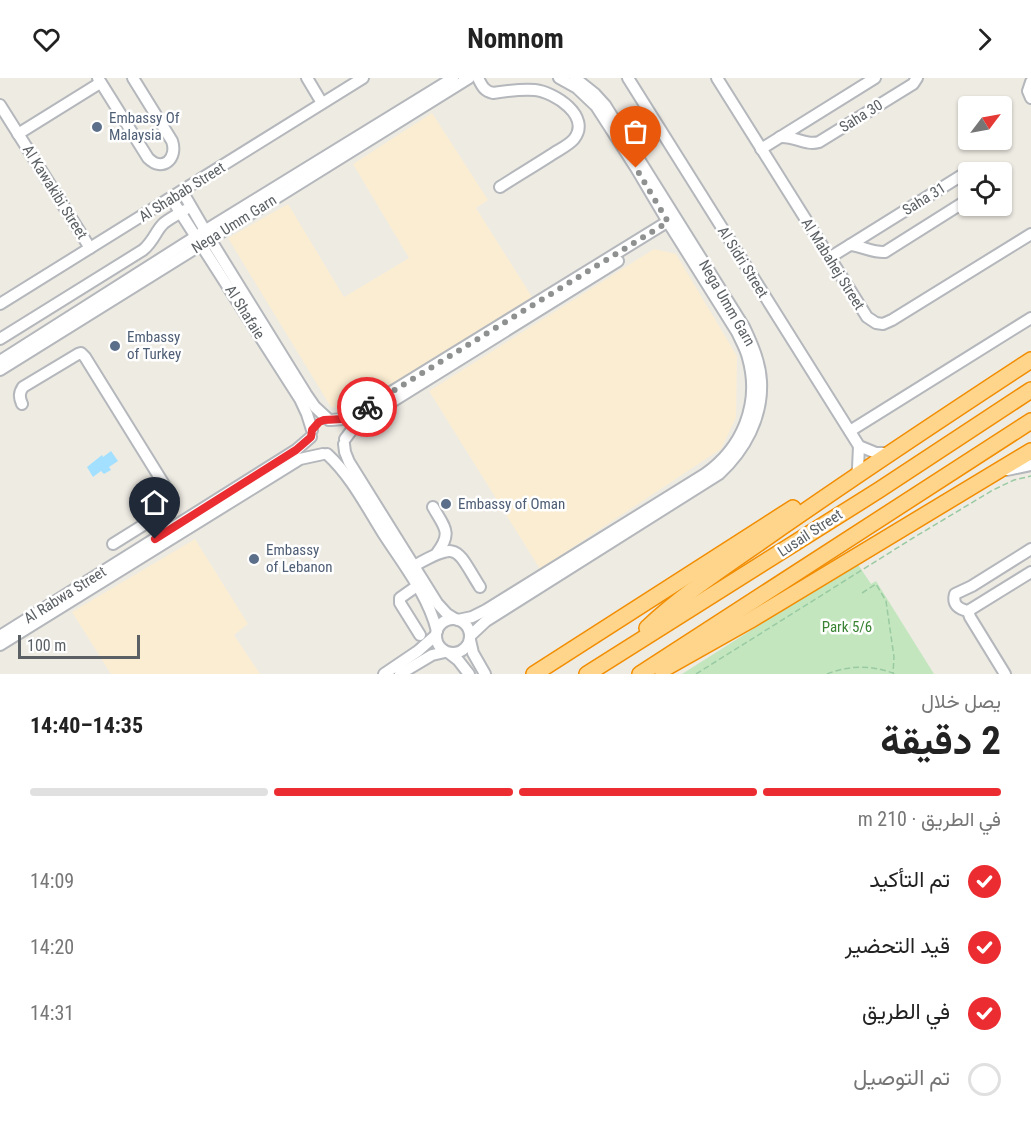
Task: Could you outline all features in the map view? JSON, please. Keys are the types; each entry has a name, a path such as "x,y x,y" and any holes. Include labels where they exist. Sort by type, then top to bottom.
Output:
{"highway":[{"path":"629,649 654,622 740,556 1031,360"},
{"name":"Lusail Street","path":"587,674 879,490 1031,390"},
{"name":"Lusail Street","path":"642,673 1031,421"},
{"path":"642,673 659,671 676,663 1031,451"},
{"path":"534,674 775,519 817,494 831,493"}],"street":[{"path":"18,134 99,80 148,158 156,164 168,162 173,157 172,141 133,78"},
{"path":"307,78 322,103"},
{"name":"Al Shabab Street","path":"0,304 363,78"},
{"name":"Nega Umm Garn","path":"0,370 203,237 453,78"},
{"name":"Nega Umm Garn","path":"0,361 469,78"},
{"path":"478,78 487,92 534,90 550,93 561,100 578,118 574,139 500,187"},
{"name":"Nega Umm Garn","path":"470,638 486,621 719,474 735,458 748,438 756,419 760,399 761,381 754,351 744,327 596,106 577,88 559,78"},
{"name":"Nega Umm Garn","path":"457,620 472,617 486,610 705,474 727,456 741,433 748,415 752,376 748,357 737,332 605,105 575,78"},
{"name":"Al Mabahej Street","path":"717,78 867,318 876,323 883,324 897,317 1031,234"},
{"name":"Saha 30","path":"761,149 875,78"},
{"name":"Saha 30","path":"780,137 812,143 819,142 913,84 917,78"},
{"name":"Al Sidri Street","path":"633,80 859,446"},
{"path":"1031,82 1029,91 1031,98"},
{"name":"Al Kawakibi Street","path":"0,105 90,248"},
{"path":"801,140 804,122"},
{"name":"Saha 31","path":"829,258 958,178"},
{"name":"Al Shafaie","path":"182,191 192,206 203,237 308,414 311,434"},
{"name":"Al Shafaie","path":"171,198 203,237 315,407 330,420"},
{"path":"0,339 143,250 150,244 164,223 192,206"},
{"name":"Saha 31","path":"850,245 881,253 888,251 958,206"},
{"path":"469,674 458,660 438,645 434,617 417,586 345,473 314,447 311,434 319,422 343,419 357,413 673,222"},
{"path":"325,454 337,452 354,427 361,421 673,222"},
{"path":"868,249 870,233"},
{"path":"850,431 1031,318"},
{"path":"22,404 19,397 23,387 78,354 81,353 85,357 173,499 169,508 113,544"},
{"path":"330,420 344,429 345,452 350,462 437,603 447,614 467,626 473,653 485,674"},
{"name":"Al Rabwa Street","path":"0,636 296,450 311,434"},
{"path":"856,477 859,446 876,453 890,453"},
{"name":"Al Rabwa Street","path":"0,645 300,459 325,454"},
{"path":"990,476 1031,465"},
{"path":"433,507 447,534 437,553"},
{"path":"146,524 155,539"},
{"path":"1005,674 968,612 954,602 955,594 1031,549"},
{"path":"414,566 437,553 448,550 456,552 461,556 480,587"},
{"path":"968,612 1031,572"},
{"path":"417,586 400,598 400,603 420,635"},
{"path":"384,674 418,651 437,633 442,623 457,620"},
{"path":"400,674 432,655 462,651 468,645 470,638"}],"path":[{"path":"696,674 993,490 1014,480 1031,476"},
{"path":"827,674 839,669 873,668 894,674 894,657 886,601 876,584 862,593"}],"green space":[{"name":"Park 5/6","path":"857,563 871,584 876,581 934,674 682,674"}],"sand":[{"path":"432,113 488,200 476,208 532,297 349,411 331,407 228,238 288,204 344,297 409,258 353,164"},
{"path":"654,249 676,254 737,356 736,418 721,449 540,569 429,391"},
{"path":"195,539 248,624 234,635 260,674 111,674 72,612"}],"water":[{"path":"111,451 118,461 109,467 111,470 104,474 101,471 93,477 87,467"}],"way so far":[{"path":"367,407 668,222 636,168"}],"place":[{"name":"Embassy Of Malaysia","path":"97,127"},
{"name":"Embassy of Turkey","path":"115,346"},
{"name":"Embassy of Oman","path":"446,504"},
{"name":"Embassy of Lebanon","path":"254,559"}],"route":[{"path":"155,539 296,450 311,437 312,430 319,422 343,419 367,407"}]}
